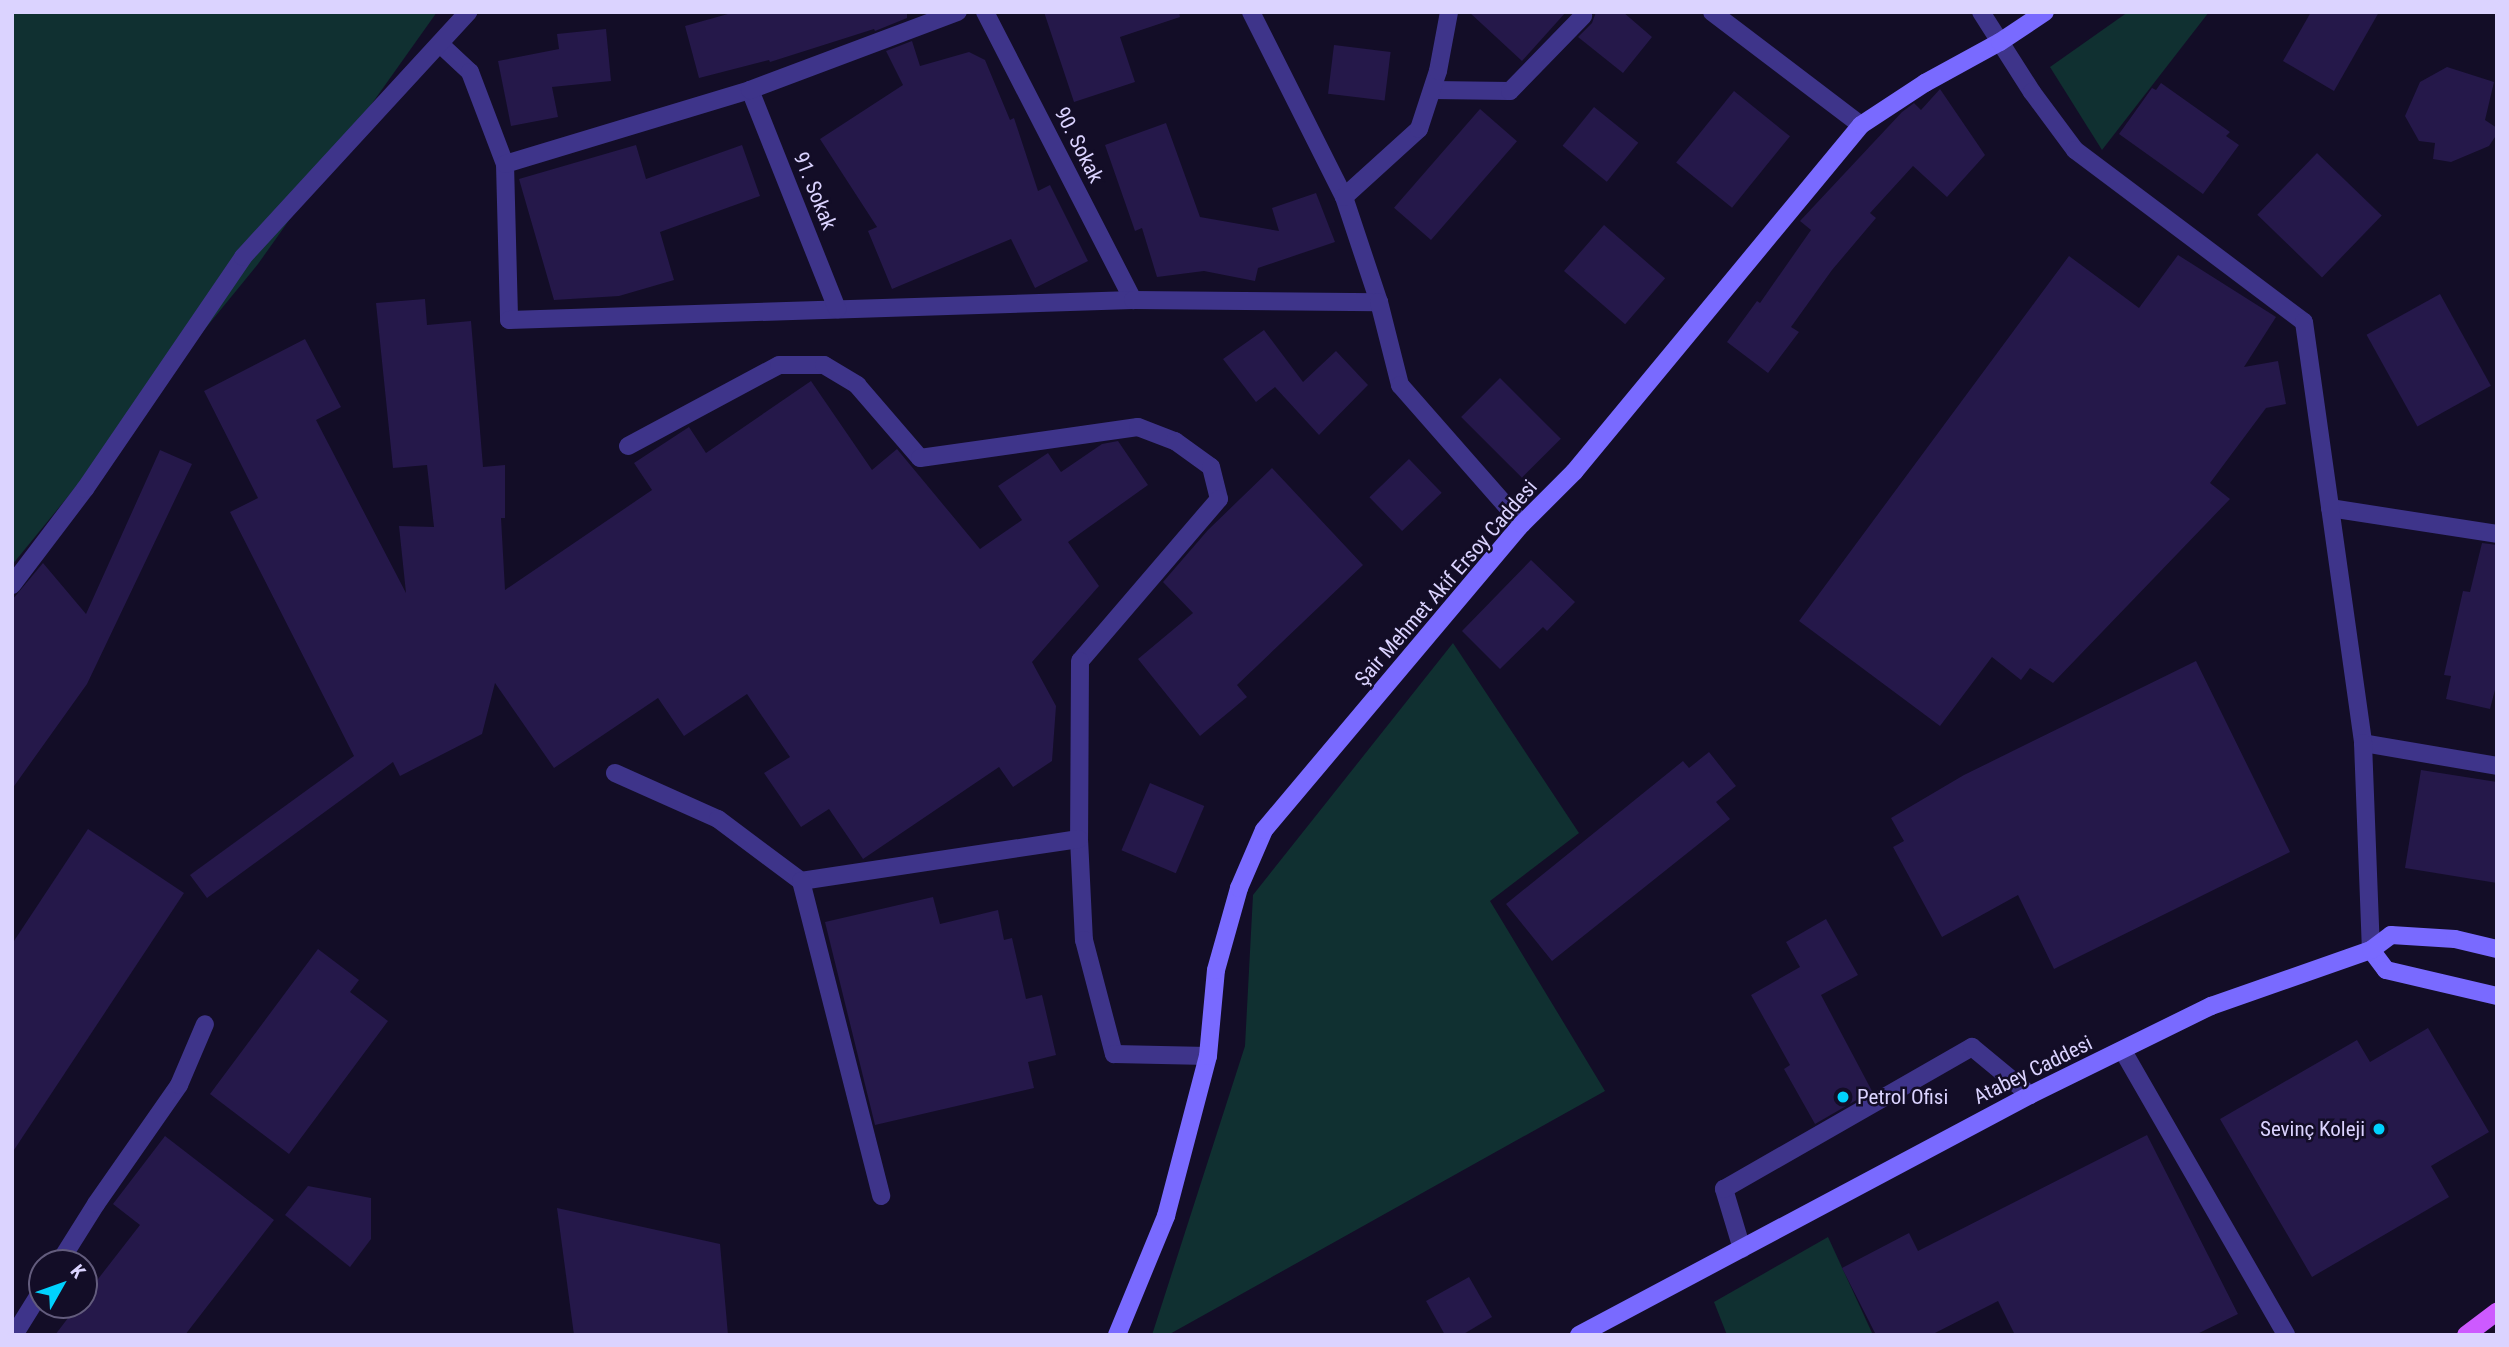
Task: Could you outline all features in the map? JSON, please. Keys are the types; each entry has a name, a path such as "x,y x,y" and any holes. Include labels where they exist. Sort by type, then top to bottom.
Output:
{"main road":[{"path":"2466,1335 2497,1312"}],"street":[{"path":"12,585 85,489 243,257 468,12"},
{"path":"505,164 750,90 958,12"},
{"name":"90. Sokak","path":"985,12 1133,300"},
{"path":"1251,12 1344,197 1379,302 1400,385 1522,524"},
{"path":"1344,197 1419,129 1433,90 1448,12"},
{"path":"1712,12 1861,125"},
{"path":"1981,12 2075,150 2304,322 2363,743 2371,950 2386,970 2497,996"},
{"name":"Şair Mehmet Akif Ersoy Caddesi","path":"1117,1335 1166,1216 1208,1056 1216,970 1240,888 1264,830 1522,524 1574,472 1861,125 1925,83 2000,42 2045,12"},
{"path":"1433,90 1510,91 1583,16"},
{"path":"440,44 470,72 505,164 509,320 1133,300 1379,302"},
{"name":"91. Sokak","path":"750,90 837,309"},
{"path":"628,446 779,365 824,365 857,385 920,458 1139,427 1175,441 1211,467 1219,499 1080,661 1079,839 1084,940 1114,1054 1208,1056"},
{"path":"2330,508 2497,534"},
{"path":"2363,743 2497,766"},
{"path":"615,773 718,819 801,881 881,1196"},
{"path":"801,881 1079,839"},
{"name":"Atabey Caddesi","path":"1579,1335 2030,1095 2211,1006 2371,950 2391,935 2455,939 2497,949"},
{"path":"68,1249 179,1085 205,1024"},
{"path":"1742,1249 1724,1188 1972,1047 2030,1095"},
{"path":"2123,1051 2286,1335"},
{"path":"14,1335 28,1312"}],"green space":[{"path":"12,12 437,12 258,264 12,565"},
{"path":"2128,12 2209,12 2102,150 2050,67"},
{"path":"1453,643 1579,833 1490,901 1605,1091 1168,1335 1152,1335 1245,1046 1253,895"},
{"path":"1828,1237 1873,1335 1727,1335 1714,1302"}],"building":[{"path":"735,12 907,12 907,18 875,31 874,29 770,62 769,60 699,78 685,26"},
{"path":"1044,12 1179,12 1180,17 1120,37 1135,82 1074,102"},
{"path":"1469,12 1566,12 1522,61"},
{"path":"1596,12 1623,12 1652,37 1623,73 1578,37 1592,23"},
{"path":"2311,12 2379,12 2334,91 2283,61"},
{"path":"606,29 611,81 552,87 558,117 511,126 498,61 559,49 557,34"},
{"path":"912,41 920,66 969,52 985,60 1010,120 1014,118 1038,191 1050,185 1088,261 1035,288 1011,239 892,289 868,231 877,227 820,139 903,85 886,51"},
{"path":"1334,45 1391,52 1385,101 1328,94"},
{"path":"2447,67 2494,82 2485,120 2497,128 2497,134 2489,146 2451,162 2433,159 2435,143 2419,141 2405,116 2420,82"},
{"path":"2161,83 2230,132 2226,136 2239,145 2203,194 2119,134 2152,88 2156,90"},
{"path":"1940,89 1985,155 1947,197 1913,166 1870,213 1876,218 1832,270 1791,327 1799,332 1768,373 1727,342 1757,301 1760,303 1811,230 1800,221 1902,112 1914,103 1921,110"},
{"path":"1734,91 1790,136 1732,208 1676,162"},
{"path":"1594,107 1638,143 1607,182 1563,146"},
{"path":"1480,109 1517,141 1431,240 1394,208"},
{"path":"1166,123 1200,217 1279,231 1272,208 1316,193 1335,242 1258,268 1255,281 1204,271 1157,277 1142,228 1135,231 1105,145"},
{"path":"636,145 646,179 742,145 760,196 660,232 674,280 619,296 554,300 519,179"},
{"path":"2317,153 2382,216 2322,277 2257,215"},
{"path":"1604,225 1665,278 1625,324 1564,271"},
{"path":"2178,255 2276,317 2244,367 2278,361 2286,404 2266,408 2210,483 2230,499 2053,683 2030,668 2021,680 1992,657 1940,726 1799,621 2069,256 2139,308"},
{"path":"2440,294 2491,386 2417,427 2367,335"},
{"path":"425,299 427,325 471,321 483,467 505,465 505,518 501,518 505,590 652,490 634,463 689,427 706,453 811,381 872,470 897,449 980,549 1022,520 998,486 1048,453 1061,472 1102,444 1118,441 1148,485 1068,542 1099,586 1032,662 1056,706 1052,761 1013,787 999,767 863,859 829,809 801,827 764,773 790,757 747,694 684,736 658,698 554,768 495,683 482,734 400,776 393,762 207,898 190,875 354,756 230,512 258,498 204,391 305,339 341,407 316,420 406,593 399,526 434,527 427,465 393,468 376,303"},
{"path":"1264,330 1303,382 1336,351 1368,385 1319,435 1275,387 1256,402 1223,359"},
{"path":"1500,378 1561,439 1522,478 1461,417"},
{"path":"160,450 192,464 87,684 12,789 12,600 43,563 86,614"},
{"path":"1409,459 1442,493 1402,531 1369,497"},
{"path":"1272,468 1363,565 1237,685 1247,697 1200,736 1138,659 1193,613 1163,582 1208,530"},
{"path":"2482,543 2497,545 2497,682 2490,709 2446,699 2451,676 2444,675 2463,591 2470,592"},
{"path":"1531,560 1575,602 1547,631 1543,627 1500,669 1462,631"},
{"path":"2196,661 2290,852 2054,969 2018,895 1942,937 1893,847 1904,841 1891,818 1964,775"},
{"path":"1709,752 1736,786 1716,802 1730,819 1552,961 1506,904 1683,761 1689,768"},
{"path":"2421,770 2497,782 2497,883 2405,868"},
{"path":"1150,783 1204,806 1176,873 1121,850"},
{"path":"88,829 184,893 12,1153 12,944"},
{"path":"933,897 940,924 998,910 1004,940 1012,938 1026,999 1042,995 1056,1055 1028,1062 1034,1088 875,1125 825,922"},
{"path":"1826,919 1858,975 1821,995 1872,1091 1815,1124 1784,1069 1790,1065 1751,995 1800,967 1786,942"},
{"path":"318,949 359,980 350,992 388,1021 289,1154 210,1094"},
{"path":"2428,1028 2489,1132 2431,1166 2449,1197 2312,1277 2220,1119 2357,1040 2370,1062"},
{"path":"2147,1135 2238,1314 2195,1335 2015,1335 1998,1301 1931,1335 1876,1335 1842,1268 1909,1233 1918,1251"},
{"path":"165,1136 274,1220 185,1335 55,1335 67,1319 98,1319 98,1279 140,1225 113,1204"},
{"path":"308,1186 371,1198 371,1239 350,1267 285,1215"},
{"path":"557,1208 720,1244 728,1335 574,1335"},
{"path":"1469,1277 1492,1317 1462,1335 1445,1335 1426,1301"}],"place":[{"name":"Petrol Ofisi","path":"1843,1097"},
{"name":"Sevinç Koleji","path":"2379,1129"}]}
